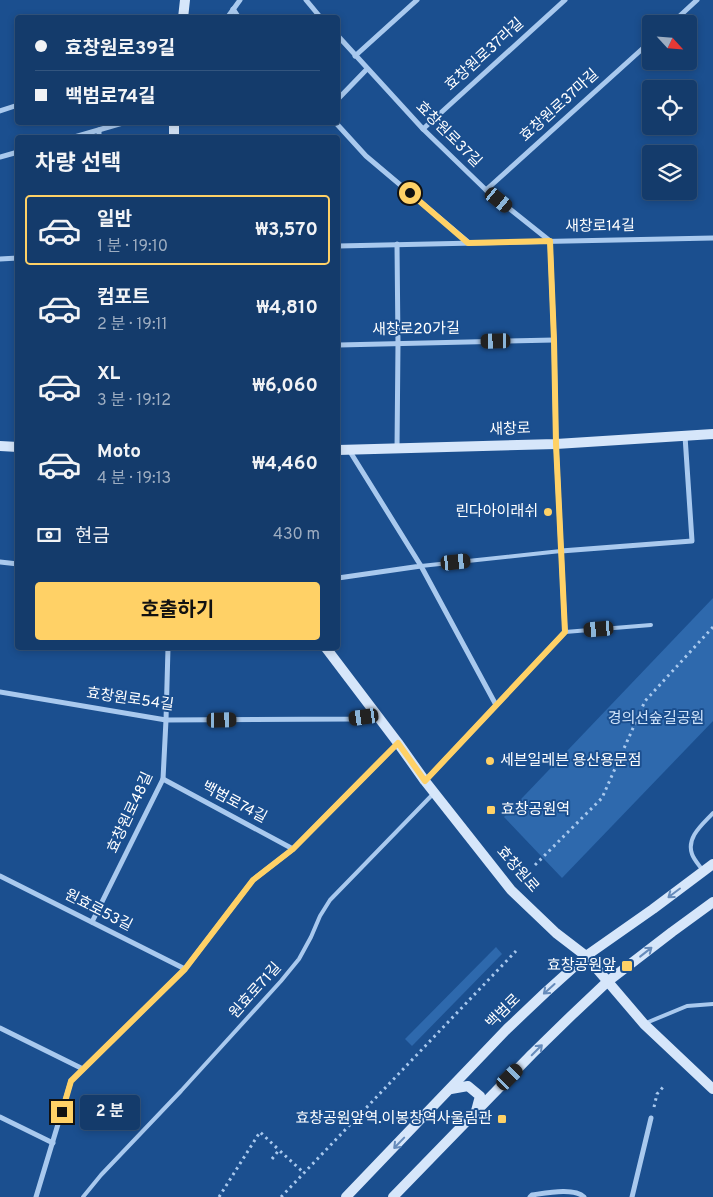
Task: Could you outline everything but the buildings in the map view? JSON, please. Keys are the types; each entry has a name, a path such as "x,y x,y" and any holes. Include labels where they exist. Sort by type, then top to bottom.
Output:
{"main road":[{"path":"183,15 185,0"},
{"name":"새창로","path":"340,450 556,444 713,434"},
{"path":"0,446 15,447"},
{"name":"효창원로","path":"328,650 425,781 511,890 556,932 586,956 644,1024 713,1089"},
{"name":"백범로","path":"346,1197 507,1029 546,992 586,956 713,864"},
{"path":"393,1197 572,1015 608,982 713,902"},
{"path":"451,1089 468,1086 480,1096 476,1112"}],"street":[{"path":"229,15 240,0"},
{"path":"306,0 318,15"},
{"path":"355,56 417,0"},
{"name":"효창원로37라길","path":"423,129 565,0"},
{"path":"681,15 697,0"},
{"path":"233,9 237,15"},
{"name":"효창원로37길","path":"340,38 423,129 486,190 550,241"},
{"name":"효창원로37마길","path":"486,190 642,49"},
{"path":"340,97 367,69"},
{"path":"0,111 15,106"},
{"path":"82,135 116,125"},
{"path":"338,125 366,156 468,243"},
{"path":"99,130 100,135"},
{"path":"0,157 15,153"},
{"name":"새창로14길","path":"340,246 713,238"},
{"path":"425,781 565,632 556,444 550,241"},
{"path":"396,244 398,449"},
{"path":"0,259 15,258"},
{"name":"새창로20가길","path":"340,345 554,340"},
{"path":"561,551 692,541 686,436"},
{"path":"349,450 421,566 496,705"},
{"path":"0,562 15,564"},
{"path":"340,578 421,566"},
{"name":"효창원로48길","path":"92,922 163,779 168,650"},
{"name":"효창원로54길","path":"0,692 166,720 352,718 377,715"},
{"path":"36,1197 71,1081 185,969 253,880 293,849 398,743"},
{"name":"백범로74길","path":"163,779 293,849"},
{"name":"원효로53길","path":"0,876 185,969"},
{"path":"0,1028 83,1070"},
{"path":"0,1117 53,1142"},
{"path":"632,1197 651,1118"},
{"path":"530,1197 532,1195 559,1191 580,1193 584,1197"}],"lane":[{"path":"421,566 561,551"},
{"path":"565,632 651,625"},
{"name":"원효로71길","path":"83,1197 101,1175 281,981 298,959 330,900 435,792"},
{"path":"703,872 692,854 690,842 696,832 713,813"},
{"path":"644,1024 687,1006 713,1004"}],"path":[{"path":"535,865 602,798 645,701 713,627"},
{"path":"282,1197 516,951"},
{"path":"657,1094 664,1086"},
{"path":"219,1197 260,1132 304,1173"},
{"path":"272,1159 279,1150"}],"green space":[{"name":"경의선숲길공원","path":"713,598 713,721 562,878 504,817"},
{"path":"496,947 502,954 412,1046 405,1039"}],"place":[{"name":"린다아이래쉬","path":"548,512"},
{"name":"세븐일레븐 용산용문점","path":"490,761"},
{"name":"효창공원역","path":"491,810"},
{"name":"효창공원앞","path":"627,966"},
{"name":"효창공원앞역.이봉창역사울림관","path":"502,1119"}],"route":[{"path":"62,1112 71,1081 185,969 253,880 293,849 398,743 425,781 565,632 556,444 550,241 468,243 410,193"}]}
